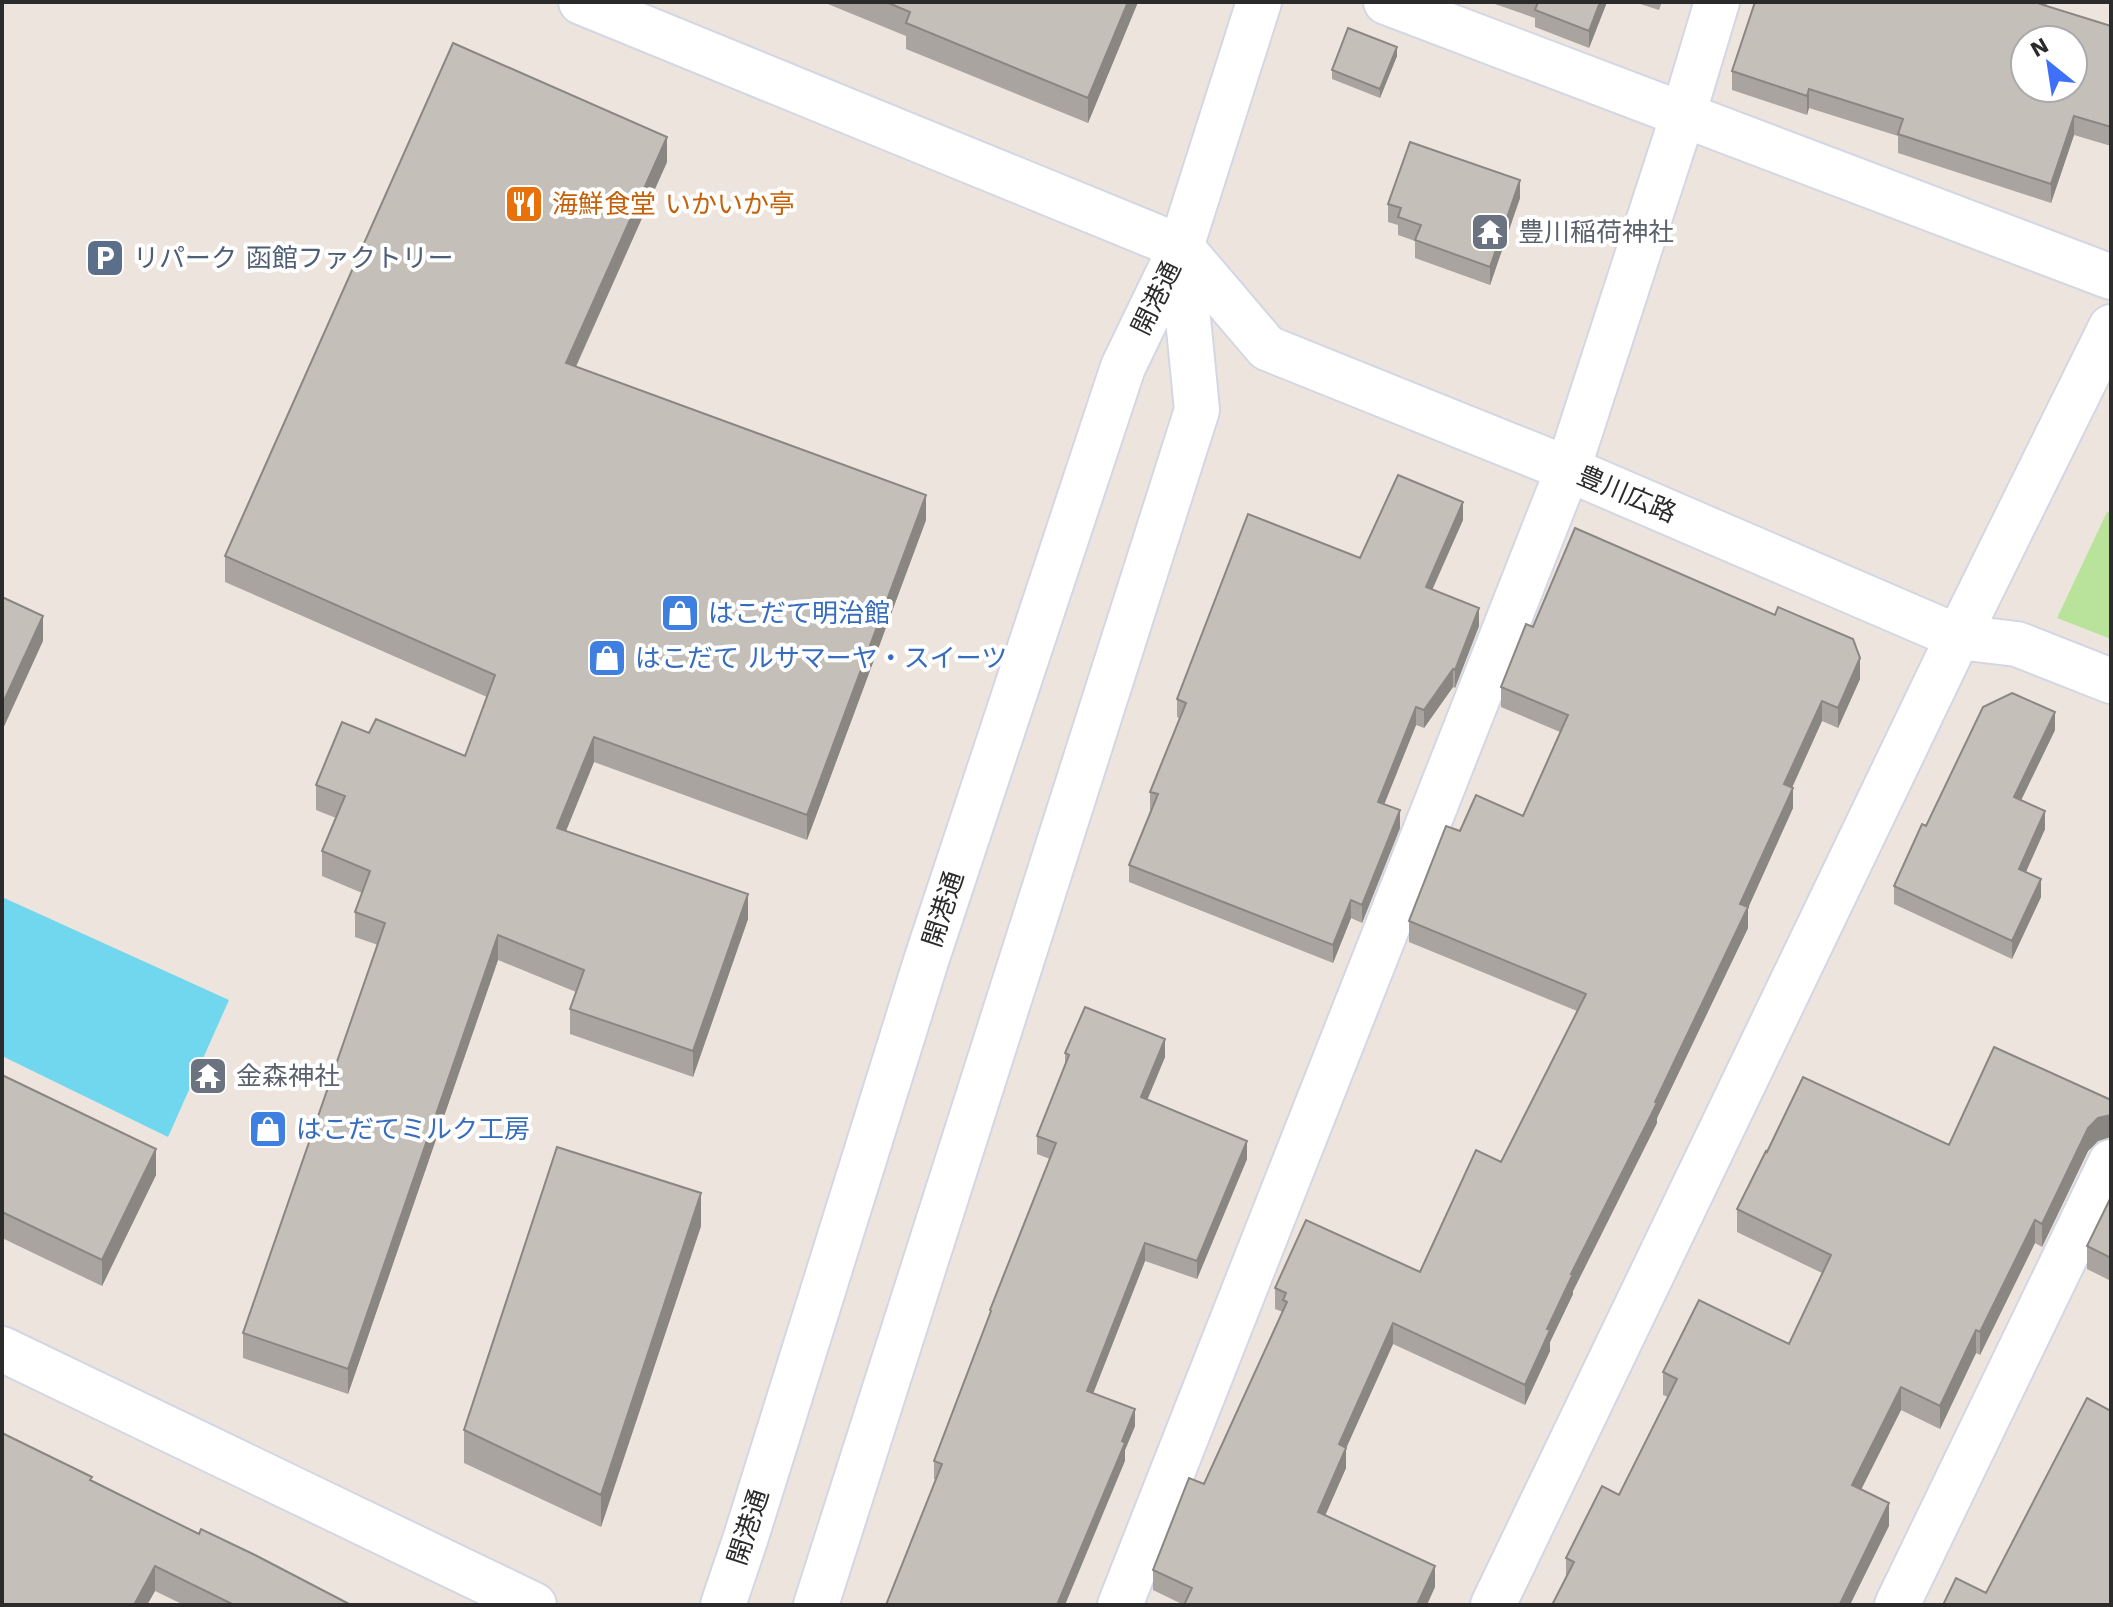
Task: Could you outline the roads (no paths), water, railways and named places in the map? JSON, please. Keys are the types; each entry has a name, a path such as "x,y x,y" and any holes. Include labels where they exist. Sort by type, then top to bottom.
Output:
{"street":[{"path":"581,2 1181,247 1259,2"},
{"path":"1386,2 2111,277"},
{"path":"1120,1605 1568,469 1717,2"},
{"name":"豊川広路","path":"1181,247 1267,348 1568,469 1958,637 2017,644 2111,681"},
{"name":"開港通","path":"723,1605 926,961 1123,367 1181,247"},
{"name":"開港通","path":"816,1605 1197,410 1181,247"},
{"path":"1493,1605 1958,637 2111,327"},
{"path":"1897,1605 2111,1162"},
{"path":"2,1349 534,1605"}],"water":[{"path":"2,897 229,1000 168,1137 2,1056"}],"place":[{"name":"海鮮食堂 いかいか亭","path":"524,204"},
{"name":"豊川稲荷神社","path":"1490,232"},
{"name":"リパーク 函館ファクトリー","path":"105,258"},
{"name":"はこだて明治館","path":"680,613"},
{"name":"はこだて ルサマーヤ・スイーツ","path":"607,658"},
{"name":"金森神社","path":"208,1076"},
{"name":"はこだてミルク工房","path":"268,1129"}]}
